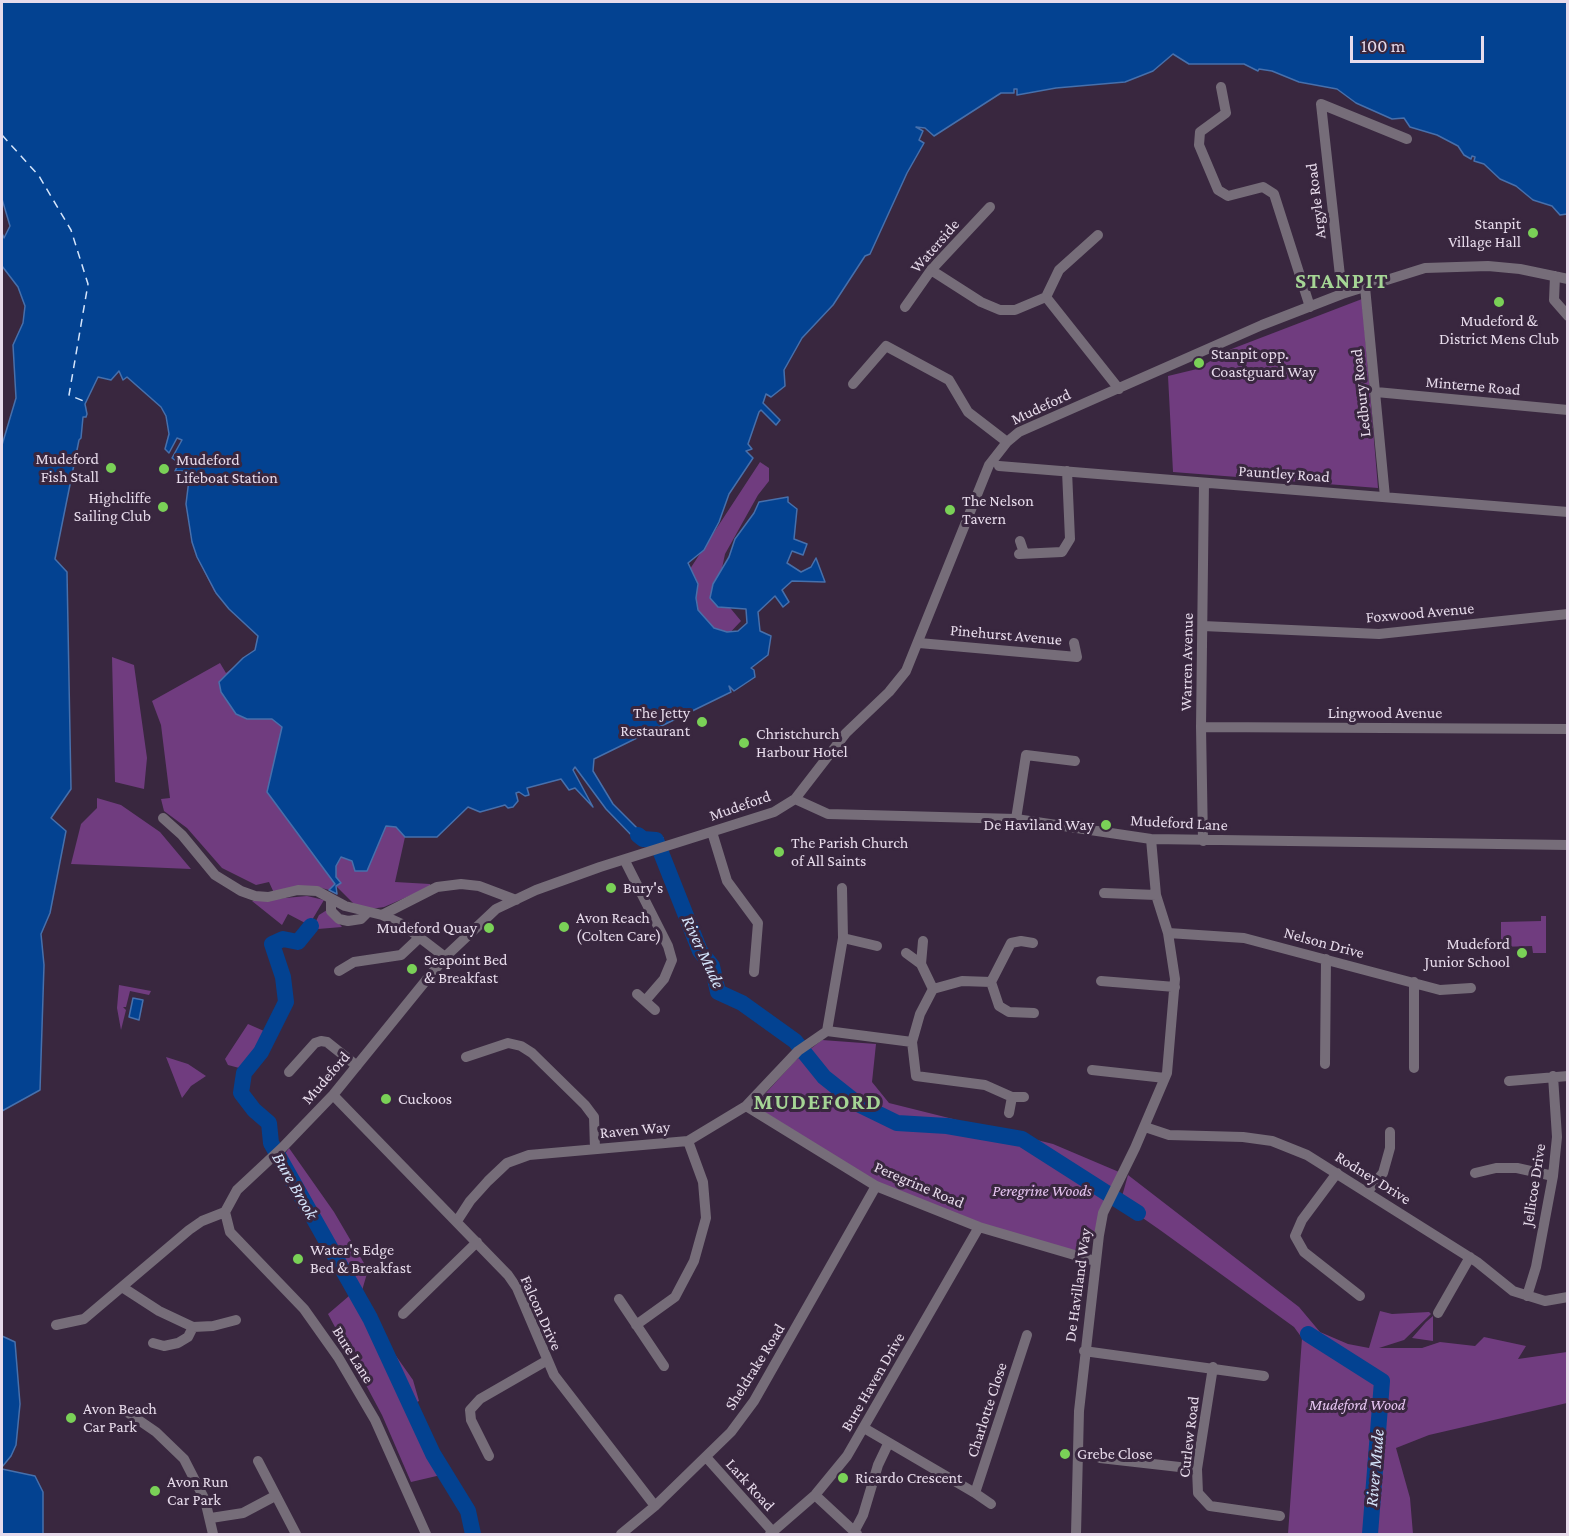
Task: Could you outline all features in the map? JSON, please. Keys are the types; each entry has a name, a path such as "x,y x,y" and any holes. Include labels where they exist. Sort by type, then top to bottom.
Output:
{"street":[{"path":"1221,87 1226,114 1200,132 1199,145 1218,190 1228,196 1263,187 1274,194 1310,307"},
{"name":"Argyle Road","path":"1342,294 1321,104 1407,139"},
{"name":"Waterside","path":"905,307 931,270 990,207"},
{"path":"931,270 981,302 1000,310 1015,310 1046,297 1059,270 1098,235"},
{"name":"Mudeford","path":"225,1212 237,1190 282,1149 333,1095 445,957 496,909 536,890 774,812 795,799 846,733 889,692 906,670 919,643 974,498 989,465 1007,442 1019,432 1342,294 1425,268 1457,266 1520,269 1555,276"},
{"path":"1568,279 1555,276 1554,300 1568,316"},
{"name":"Ledbury Road","path":"1365,287 1385,497"},
{"path":"1046,297 1119,389"},
{"path":"853,384 886,345 949,380 968,412 1007,442"},
{"name":"Minterne Road","path":"1376,392 1568,410"},
{"name":"Pauntley Road","path":"999,466 1568,512"},
{"path":"1020,541 1022,554 1062,552 1070,539 1067,471"},
{"name":"Warren Avenue","path":"1203,840 1201,728 1204,483"},
{"name":"Foxwood Avenue","path":"1203,626 1379,634 1568,614"},
{"name":"Pinehurst Avenue","path":"919,643 1077,657 1074,643"},
{"name":"Lingwood Avenue","path":"1201,728 1568,729"},
{"path":"1016,819 1026,755 1075,761"},
{"name":"Mudeford Lane","path":"795,799 818,811 844,816 1016,819 1151,839 1568,845"},
{"path":"162,818 182,835 215,875 241,891 255,897 317,891 331,900 382,915 402,924 445,957"},
{"path":"712,832 727,881 758,923 754,972"},
{"name":"De Havilland Way","path":"1076,1534 1079,1411 1095,1261 1107,1206 1166,1078 1175,987 1168,933 1156,895 1151,839"},
{"path":"625,861 668,946 672,960 664,980 641,998 655,1010"},
{"path":"382,915 437,888 461,884 479,885 516,900"},
{"path":"842,888 843,938 827,1031 912,1042"},
{"path":"1104,893 1156,895"},
{"name":"Nelson Drive","path":"1168,933 1244,938 1440,990 1471,988"},
{"path":"339,971 354,962 401,955 419,938"},
{"path":"843,938 877,945"},
{"path":"921,964 923,941"},
{"path":"1033,943 1021,941 1011,944 991,982 999,1006 1009,1012 1034,1013"},
{"path":"906,953 921,964 933,989"},
{"path":"1324,1064 1326,959"},
{"path":"991,982 962,981 933,989 920,1014 912,1042 916,1076 985,1085 1012,1097 1024,1097"},
{"path":"1101,981 1175,987"},
{"path":"1414,982 1414,1068"},
{"name":"Raven Way","path":"457,1221 470,1201 507,1163 529,1155 688,1141 746,1106 802,1048 827,1031"},
{"path":"289,1072 315,1043 321,1041 327,1042 357,1066"},
{"path":"466,1057 508,1043 521,1046 532,1053 585,1105 594,1118 595,1149"},
{"path":"1092,1070 1166,1078"},
{"name":"Jellicoe Drive","path":"1527,1296 1536,1266 1553,1176 1557,1137 1553,1076"},
{"path":"1509,1081 1568,1076"},
{"name":"Falcon Drive","path":"333,1095 497,1262 517,1288 546,1361 554,1375 655,1506"},
{"path":"1009,1113 1012,1097"},
{"name":"Peregrine Road","path":"746,1106 876,1186 979,1227 1095,1261"},
{"name":"Rodney Drive","path":"1144,1127 1169,1135 1243,1137 1272,1141 1307,1155 1470,1257 1502,1284 1527,1296 1545,1300 1568,1297"},
{"path":"1367,1192 1383,1173 1390,1148 1390,1132"},
{"path":"636,1325 675,1297 694,1261 706,1218 703,1182 688,1141"},
{"path":"1475,1173 1510,1167 1553,1176"},
{"path":"1337,1173 1302,1220 1295,1236 1304,1252 1360,1296"},
{"name":"Sheldrake Road","path":"621,1534 655,1506 731,1432 754,1401 876,1186"},
{"path":"56,1325 84,1319 189,1230 202,1221 225,1212"},
{"name":"Bure Lane","path":"225,1212 230,1232 304,1309 338,1357 375,1420 426,1534"},
{"name":"Bure Haven Drive","path":"772,1533 815,1495 842,1464 979,1227"},
{"path":"403,1314 477,1242"},
{"path":"1438,1313 1470,1257"},
{"path":"122,1287 159,1311 193,1327 213,1326 236,1320"},
{"path":"619,1299 664,1366"},
{"path":"153,1343 164,1346 178,1343 188,1337 193,1327"},
{"name":"Charlotte Close","path":"975,1494 1027,1335"},
{"path":"1084,1351 1213,1367 1264,1376"},
{"path":"489,1456 471,1420 470,1410 480,1399 546,1361"},
{"name":"Curlew Road","path":"1213,1367 1197,1469 1198,1493 1210,1506 1280,1516"},
{"path":"127,1412 135,1423 156,1432 184,1459 206,1500 213,1534"},
{"path":"864,1428 991,1504"},
{"path":"815,1495 856,1533 878,1464 888,1444"},
{"name":"Lark Road","path":"706,1457 772,1533"},
{"path":"1100,1458 1197,1469"},
{"path":"258,1461 296,1534"},
{"path":"211,1518 243,1514 275,1496"}],"green space":[{"path":"1362,299 1378,488 1173,472 1168,376 1197,369 1229,350"},
{"path":"760,462 769,468 769,481 758,495 725,554 717,592 741,621 724,639 699,625 688,572"},
{"path":"190,471 562,779 527,788 529,795 516,793 518,801 508,808 505,805 480,812 468,807 437,837 405,837 395,882 430,884 430,887 384,907 371,909 354,904 336,886 329,890 314,886 274,893 269,882 256,885 222,868 187,828 164,811 161,799 170,798 161,725 152,701 220,663 226,673 255,650 258,636 214,591 197,557 192,542 186,504"},
{"path":"112,657 134,665 147,758 144,789 115,782"},
{"path":"97,798 121,805 160,832 191,869 71,864 81,824 97,808"},
{"path":"307,896 324,900 309,925 288,914 282,925 252,901"},
{"path":"327,910 342,927 318,929 313,927 319,915"},
{"path":"1541,916 1546,916 1546,953 1533,953 1532,946 1501,947 1501,922 1541,921"},
{"path":"119,985 151,991 149,995 130,991 126,1007 123,1007 126,1010 121,1030 117,1008"},
{"path":"248,1024 264,1031 243,1069 228,1065 225,1059"},
{"name":"Peregrine Woods","path":"822,1040 876,1044 872,1082 889,1103 1053,1144 1119,1172 1095,1232 1087,1236 1080,1253 982,1224 877,1182 754,1106 795,1061"},
{"path":"166,1057 188,1064 206,1076 191,1086 182,1098"},
{"path":"289,1148 334,1212 368,1270 361,1294 389,1346 413,1380 419,1401 415,1403 444,1469 441,1475 411,1482 382,1415 328,1314 356,1290 282,1158"},
{"name":"Mudeford Wood","path":"1128,1175 1299,1307 1320,1332 1348,1344 1369,1348 1380,1311 1392,1314 1429,1312 1431,1314 1404,1340 1379,1348 1422,1348 1440,1342 1475,1346 1484,1337 1526,1346 1518,1359 1567,1352 1567,1403 1429,1435 1396,1448 1410,1498 1413,1534 1288,1534 1302,1338 1294,1327 1160,1230 1127,1207 1119,1207"},
{"path":"1433,1316 1433,1341 1412,1338 1426,1322"}],"water":[{"path":"2,2 1567,2 1567,214 1560,215 1552,206 1533,200 1516,186 1500,179 1484,164 1474,161 1475,157 1472,156 1471,159 1464,155 1458,146 1437,135 1410,127 1404,118 1392,119 1356,103 1337,89 1299,82 1272,71 1259,69 1258,71 1244,64 1189,64 1173,54 1153,71 1125,82 1056,88 1017,95 1017,89 1014,89 1014,93 1001,93 934,136 925,128 916,127 923,131 919,140 924,143 907,173 870,254 865,256 833,305 802,338 784,370 785,386 771,397 766,394 763,403 780,420 776,425 761,410 759,412 748,444 752,449 746,451 753,458 729,494 719,522 704,550 688,563 698,584 696,598 698,610 714,628 727,632 738,631 747,623 746,609 718,607 710,598 713,584 729,557 735,539 759,502 788,497 788,502 797,509 794,539 807,544 803,555 792,551 787,563 801,572 811,567 816,558 825,582 792,581 782,590 789,602 783,607 775,596 758,612 760,631 771,636 768,655 751,668 754,670 755,677 734,691 729,686 731,692 594,759 593,771 613,804 643,834 663,838 639,843 606,809 575,767 573,770 593,807 575,788 569,790 561,779 527,788 529,795 516,793 518,801 513,807 508,808 505,805 480,812 468,807 437,837 405,837 396,827 386,826 367,871 355,871 352,861 341,857 336,866 336,877 341,883 336,886 337,894 329,890 335,884 267,792 282,727 272,719 247,719 236,714 221,692 219,682 243,658 255,650 258,636 229,609 216,593 197,557 192,542 186,504 190,471 175,471 179,463 172,458 182,440 177,438 169,453 165,449 169,434 166,416 161,407 127,377 123,380 119,371 111,380 98,377 85,404 87,414 83,417 81,438 55,559 67,572 71,789 51,818 66,831 50,913 41,934 44,965 40,1090 2,1111 2,445 16,398 13,345 23,323 25,306 18,287 2,266 2,233 4,238 10,226 2,199"},
{"path":"133,998 143,1000 139,1020 129,1017"},
{"path":"2,1336 15,1342 20,1404 16,1445 2,1467"},
{"path":"2,1469 35,1476 43,1492 43,1534 2,1534"}],"waterway":[{"name":"River Mude","path":"638,835 643,839 656,840 700,951 712,966 718,992 742,1003 795,1041 824,1077 858,1104 897,1123 947,1126 1022,1139 1138,1213"},
{"name":"Bure Brook","path":"311,926 298,942 283,939 272,944 283,977 286,1002 261,1052 244,1073 241,1093 254,1110 269,1123 271,1143 370,1318 433,1454 468,1511 473,1534"},
{"name":"River Mude","path":"1308,1334 1382,1381 1370,1534"}],"ferry route":[{"path":"2,135 39,176 71,230 88,284 69,395 86,402"}],"place":[{"name":"Stanpit Village Hall","path":"1533,233"},
{"name":"Mudeford & District Mens Club","path":"1499,302"},
{"name":"Stanpit opp. Coastguard Way","path":"1199,363"},
{"name":"Mudeford Fish Stall","path":"111,468"},
{"name":"Mudeford Lifeboat Station","path":"164,469"},
{"name":"Highcliffe Sailing Club","path":"163,507"},
{"name":"The Nelson Tavern","path":"950,510"},
{"name":"The Jetty Restaurant","path":"702,722"},
{"name":"Christchurch Harbour Hotel","path":"744,743"},
{"name":"De Haviland Way","path":"1106,825"},
{"name":"The Parish Church of All Saints","path":"779,852"},
{"name":"Bury's","path":"611,888"},
{"name":"Avon Reach (Colten Care)","path":"564,927"},
{"name":"Mudeford Quay","path":"489,928"},
{"name":"Mudeford Junior School","path":"1522,953"},
{"name":"Seapoint Bed & Breakfast","path":"412,969"},
{"name":"Cuckoos","path":"386,1099"},
{"name":"Water's Edge Bed & Breakfast","path":"298,1259"},
{"name":"Avon Beach Car Park","path":"71,1418"},
{"name":"Grebe Close","path":"1065,1454"},
{"name":"Ricardo Crescent","path":"843,1478"},
{"name":"Avon Run Car Park","path":"155,1491"}],"district":[{"name":"STANPIT","path":"1342,281"},
{"name":"MUDEFORD","path":"818,1102"}]}
